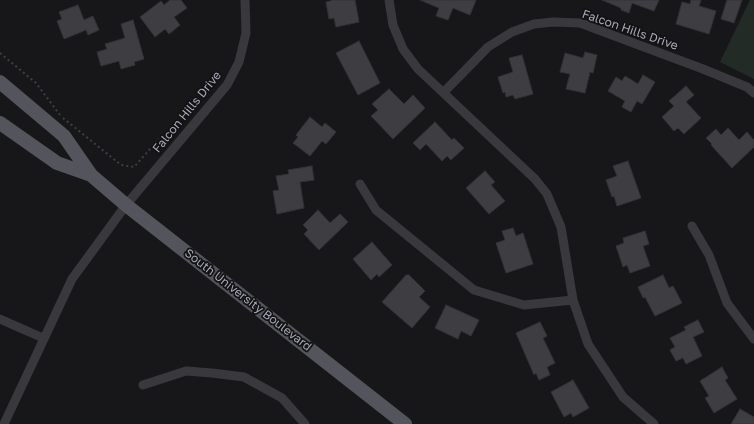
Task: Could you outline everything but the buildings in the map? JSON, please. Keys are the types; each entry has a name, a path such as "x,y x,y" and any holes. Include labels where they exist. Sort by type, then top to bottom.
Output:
{"main road":[{"name":"South University Boulevard","path":"0,82 64,136 91,175 126,205 406,424"},
{"name":"South University Boulevard","path":"0,123 57,163 91,175"}],"street":[{"name":"Falcon Hills Drive","path":"4,424 43,338 72,279 126,205 227,85 240,62 246,33 245,0"},
{"path":"389,0 393,25 403,49 418,69 536,179 546,194 561,227 572,300 588,344 623,398 654,424"},
{"name":"Falcon Hills Drive","path":"444,92 488,47 506,35 534,24 553,22 580,23 703,69 747,87 754,93"},
{"path":"360,184 376,210 474,290 524,305 572,300"},
{"path":"692,226 709,255 727,303 754,339"},
{"path":"0,319 43,338"},
{"path":"143,385 186,371 244,377 282,398 305,424"}],"path":[{"path":"0,53 36,83 58,114 121,165 134,167 159,139"}],"shaded area":[{"path":"750,0 754,0 754,79 720,62"}]}
